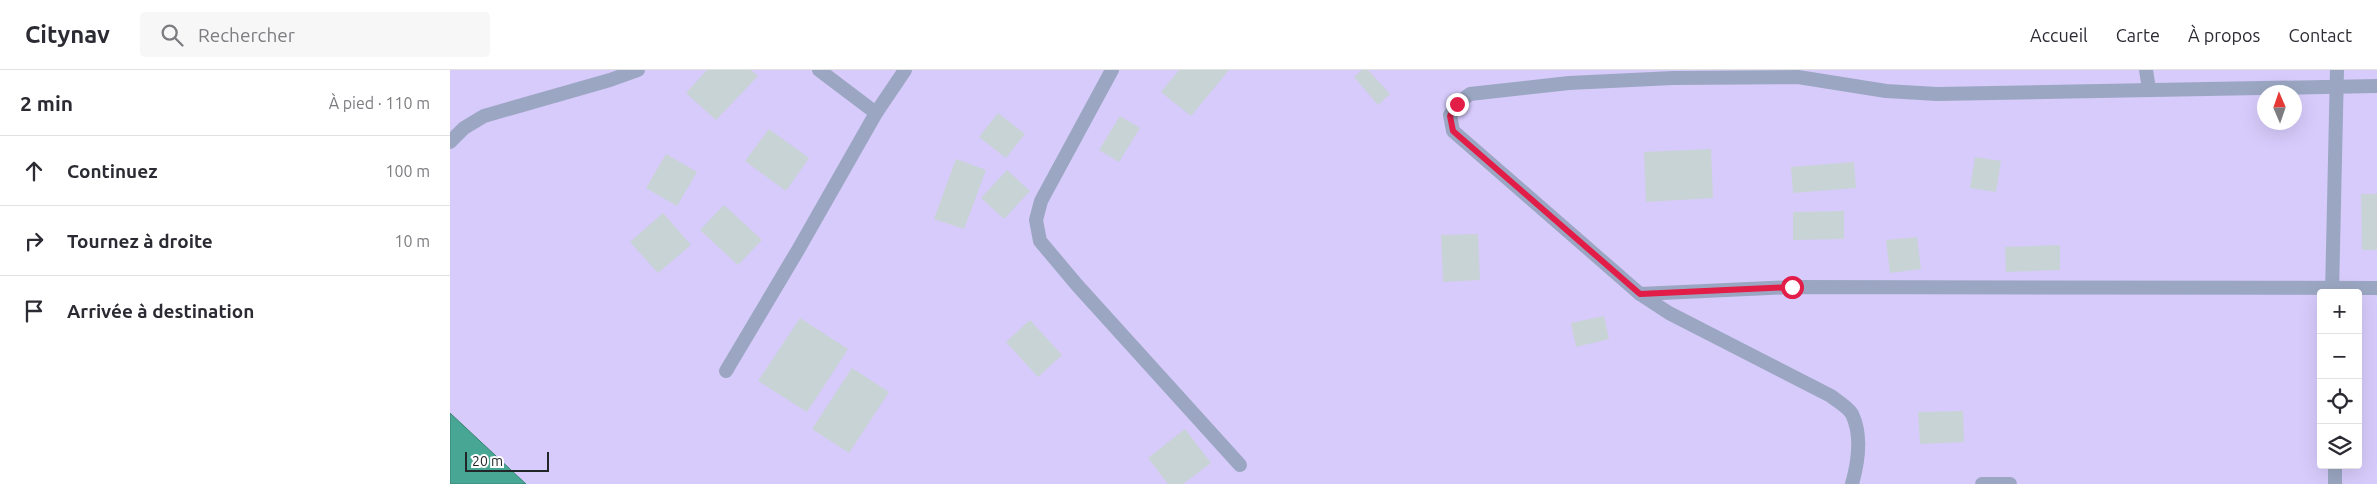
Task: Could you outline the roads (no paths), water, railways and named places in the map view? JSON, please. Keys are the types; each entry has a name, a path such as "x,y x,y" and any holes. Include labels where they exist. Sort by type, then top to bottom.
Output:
{"street":[{"path":"450,142 464,128 484,116 610,80 638,70"},
{"path":"819,70 876,113"},
{"path":"726,371 876,113 905,70"},
{"path":"1112,70 1041,201 1036,220 1040,241 1077,285 1240,465"},
{"path":"2146,70 2149,89"},
{"path":"2332,289 2337,70"},
{"path":"1852,484 1856,468 1858,434 1851,413 1831,396 1669,313 1640,294 1453,131 1450,116 1457,104 1470,94 1569,83 1732,76 1798,77 1886,92 1937,94 2337,85 2377,86"},
{"path":"1640,294 1811,287 2317,291"},
{"path":"2362,289 2377,288"},
{"path":"2335,469 2335,484"},
{"path":"1982,484 2010,484"}]}
